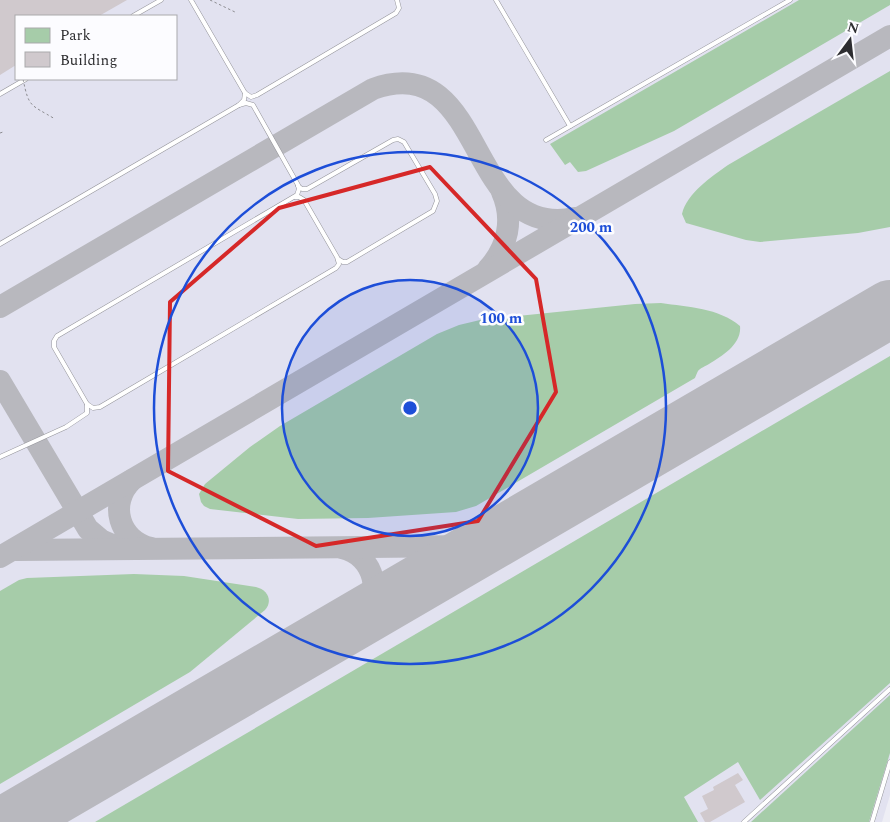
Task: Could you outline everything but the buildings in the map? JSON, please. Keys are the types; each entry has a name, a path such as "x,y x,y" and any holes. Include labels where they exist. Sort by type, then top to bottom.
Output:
{"lane":[{"path":"136,15 161,0"},
{"path":"192,0 244,93 244,100 239,105"},
{"path":"244,93 251,97 257,95 396,13 399,8 397,0"},
{"path":"496,0 570,126"},
{"path":"546,140 788,0"},
{"path":"0,94 23,80"},
{"path":"257,95 253,100 253,105 301,189 308,188 393,140 398,139 404,142 435,194 436,204 433,211 347,262 341,262 304,200 300,197 295,197"},
{"path":"0,244 239,105 246,103 253,105"},
{"path":"0,457 66,427 85,415 88,410 87,404 54,347 54,341 57,336 295,197 299,191 298,185"},
{"path":"304,200 304,194 308,188"},
{"path":"87,404 93,408 100,407 280,302 336,268 339,262 337,257"},
{"path":"744,822 890,689"},
{"path":"872,822 890,762"}],"path":[{"path":"210,0 237,13"},
{"path":"25,80 27,99 31,105 55,119"}],"highlighted area":[{"path":"430,167 536,279 556,392 478,521 316,546 168,471 170,302 279,208"}],"shaded area":[{"path":"0,0 890,0 890,795 882,822 0,822"}],"green space":[{"path":"799,0 890,0 890,5 674,131 586,171 578,172 570,162 565,165 550,144"},
{"path":"890,71 890,227 858,233 760,242 746,240 686,223 682,214 689,199 700,186 714,175"},
{"path":"661,303 703,309 723,315 740,326 738,338 730,349 699,370 695,378 476,506 456,512 368,518 298,519 210,509 201,502 199,494 205,484 250,447 280,426 437,334 459,325 480,320"},
{"path":"890,356 890,683 760,800 738,762 684,797 698,822 95,822"},
{"path":"134,574 184,576 256,587 266,593 269,603 265,610 190,672 0,784 0,591 19,580 27,578"},
{"path":"890,695 890,753 869,822 751,822"}],"taxiway":[{"path":"0,557 890,36"},
{"path":"0,307 373,89 410,84 437,95 458,118 493,177 513,202 539,218 575,218"},
{"path":"488,269 500,251 507,232 508,212 502,192"},
{"path":"0,381 88,529 101,540 117,547"},
{"path":"132,480 120,499 120,520 131,538 151,548"},
{"path":"16,550 477,546 494,540"},
{"path":"342,548 353,552 362,559 369,568 373,578 372,600 367,610 359,618"}],"runway":[{"path":"10,822 890,309"}]}
